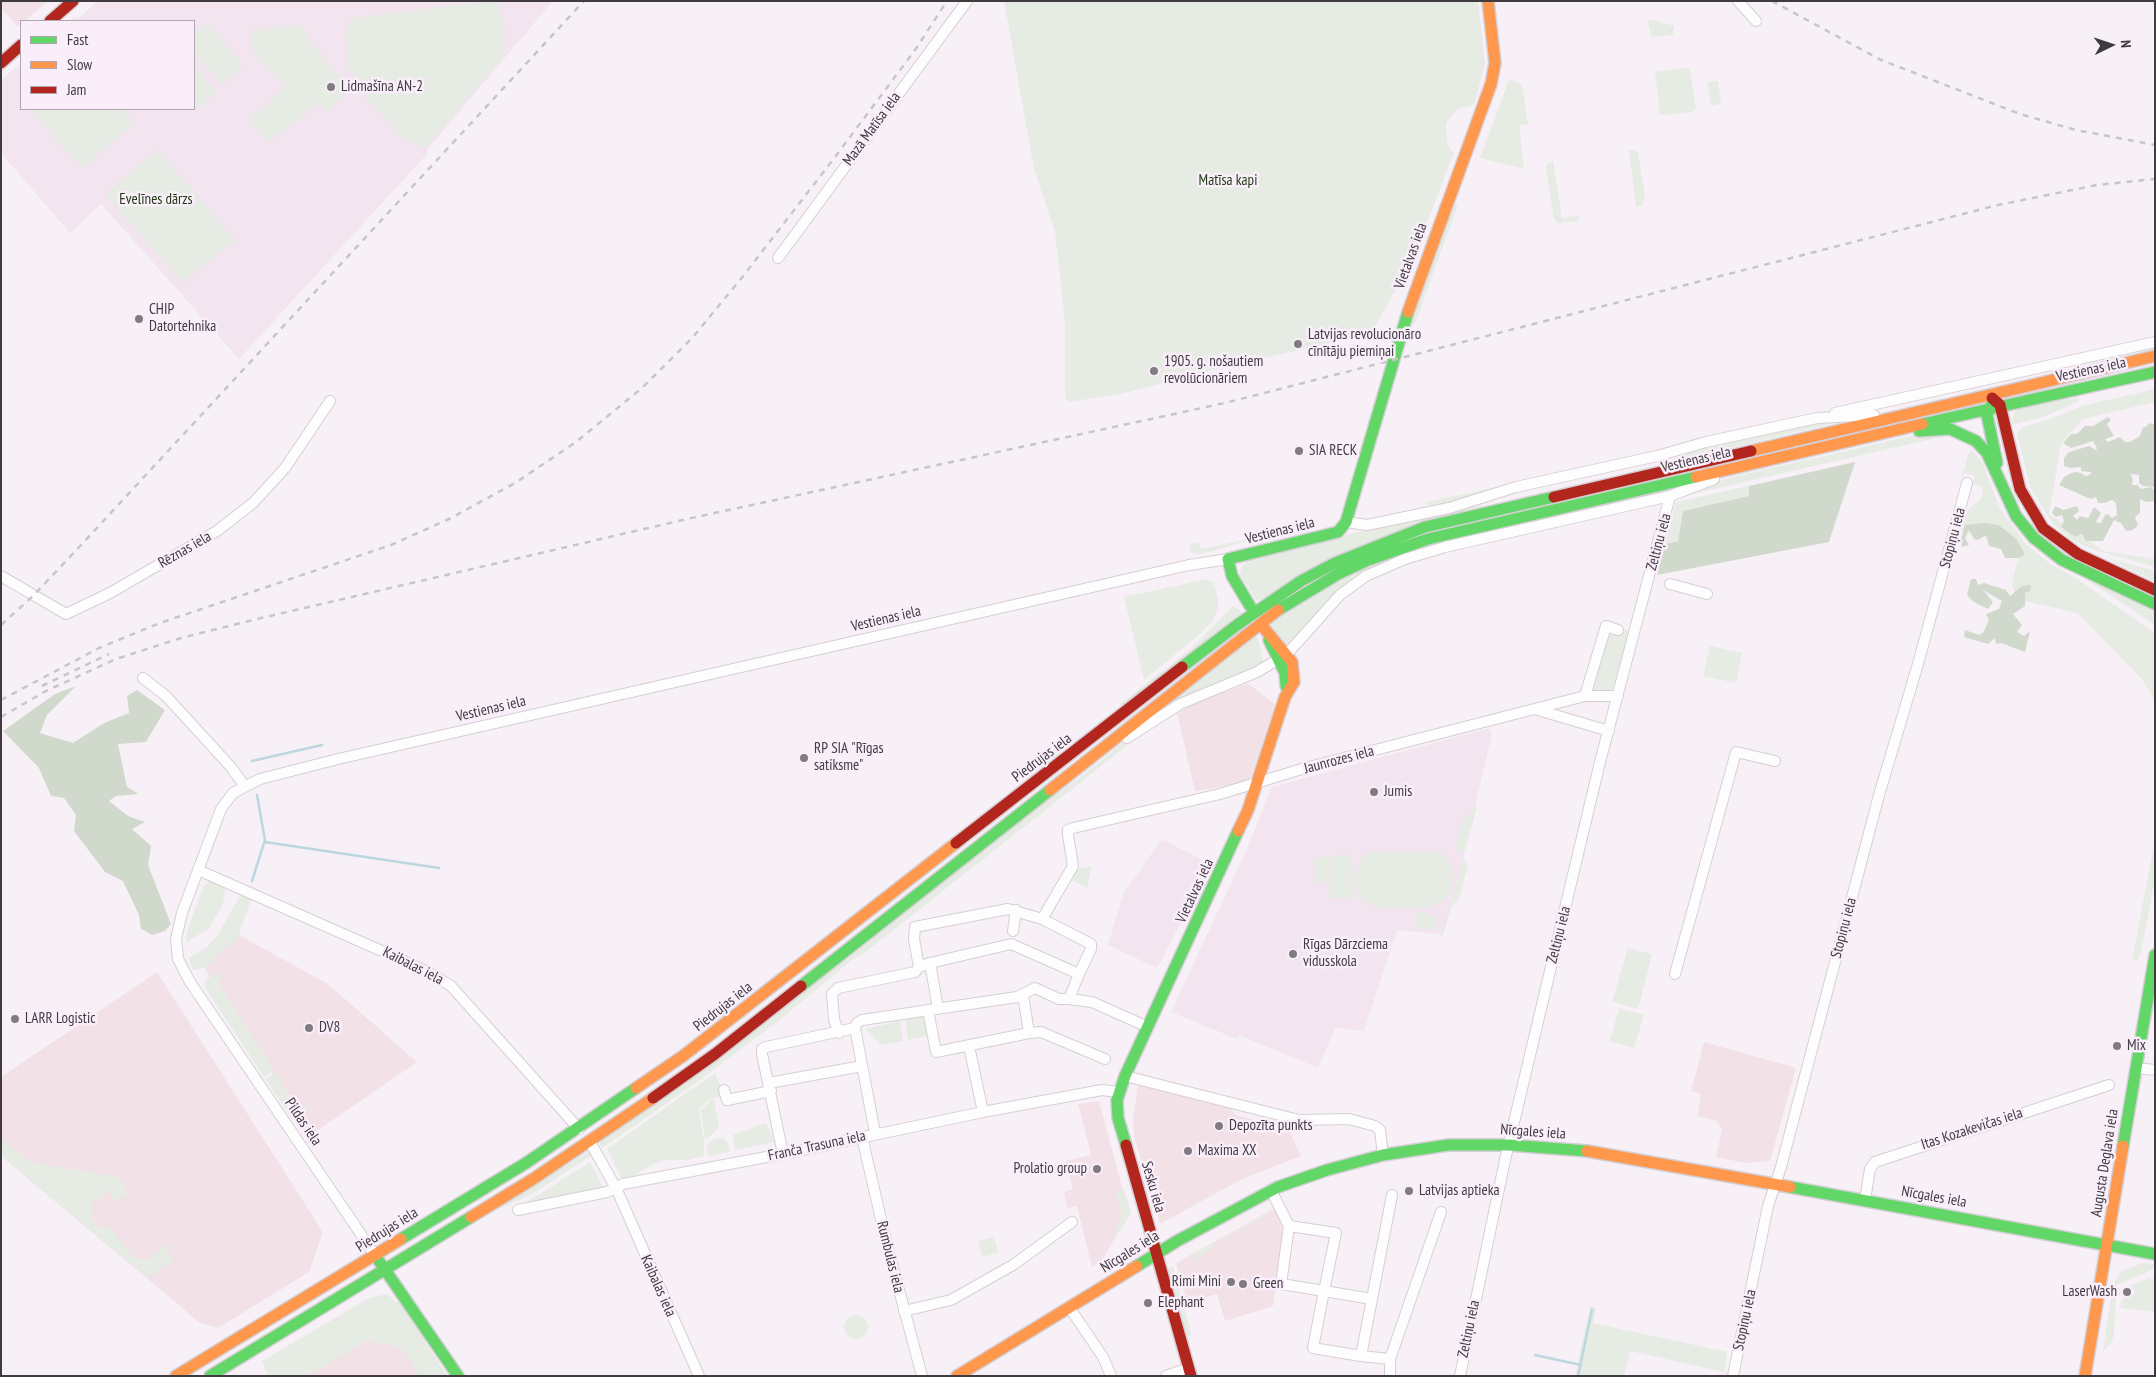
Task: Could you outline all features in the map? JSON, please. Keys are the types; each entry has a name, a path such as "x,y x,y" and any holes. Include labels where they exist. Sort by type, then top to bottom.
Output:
{"main road":[{"path":"51,20 73,1"},
{"name":"Vietalvas iela","path":"1346,522 1414,291 1491,84 1495,63 1488,1"},
{"path":"1,63 20,46"},
{"name":"Vestienas iela","path":"1255,614 1282,607 1338,574 1368,560 1428,538 1898,431 1992,402 2005,391 2155,356"},
{"name":"Vestienas iela","path":"1255,614 1310,576 1392,538 1425,527 1902,416 1992,402 2155,372"},
{"path":"1992,402 1988,420 1999,478"},
{"path":"1992,402 2020,488 2031,511 2043,528 2078,554 2155,590"},
{"path":"1898,431 1916,432 1943,428 1958,431 1980,444 1999,478 2016,516 2044,547 2062,560 2155,604"},
{"name":"Vestienas iela","path":"1228,559 1338,532 1346,522"},
{"path":"1228,559 1232,576 1255,614"},
{"name":"Piedrujas iela","path":"210,1376 386,1270 590,1142 715,1054 1061,780 1255,614"},
{"name":"Piedrujas iela","path":"176,1376 579,1129 683,1056 1255,614"},
{"name":"Vietalvas iela","path":"1118,1092 1248,810 1285,697 1291,689 1294,673 1282,657"},
{"name":"Augusta Deglava iela","path":"2085,1376 2155,954"},
{"name":"Sesku iela","path":"1118,1092 1118,1118 1190,1372"},
{"name":"Nīcgales iela","path":"957,1376 1156,1253 1271,1190 1327,1170 1383,1155 1448,1146 1509,1145 1596,1152 2155,1254"},
{"name":"Pildas iela","path":"375,1255 458,1376"}],"street":[{"name":"Mazā Matīsa iela","path":"778,258 967,1"},
{"path":"1738,1 1756,21"},
{"name":"Vestienas iela","path":"1346,522 1367,525 1449,508 1479,500 1504,490 1626,463 1706,442 1817,418 1838,411 1889,402 2155,342"},
{"name":"Rēznas iela","path":"1,576 66,614 110,593 217,531 253,502 285,468 330,401"},
{"name":"Vestienas iela","path":"1817,418 1861,417 1890,412 1902,416"},
{"name":"Vestienas iela","path":"1588,488 1605,479 1626,463"},
{"path":"1061,780 1091,765 1129,736 1180,704 1257,672 1282,657 1352,585 1405,559 1445,547 1670,496 1753,463"},
{"name":"Stopiņu iela","path":"1733,1376 1768,1206 1776,1184 1879,795 1918,664 1967,482"},
{"name":"Zeltiņu iela","path":"1460,1376 1509,1145 1609,731 1670,496"},
{"name":"Vestienas iela","path":"198,870 221,809 233,793 244,785 310,766 495,723 1189,565 1228,559"},
{"path":"1670,584 1707,594"},
{"path":"1585,696 1606,626 1618,630"},
{"path":"143,678 166,696 230,766 244,785"},
{"name":"Jaunrozes iela","path":"1042,918 1073,866 1068,830 1220,794 1257,782 1585,696 1618,696"},
{"path":"1537,709 1609,731"},
{"path":"1675,974 1736,752 1775,762"},
{"name":"Kaibalas iela","path":"198,870 392,955 430,973 451,986 579,1129"},
{"name":"Pildas iela","path":"198,870 178,926 176,939 178,959 190,982 375,1255"},
{"path":"919,967 914,939 915,928 1008,909 1016,910 1042,918 1091,944 1091,949 1069,999"},
{"path":"1012,938 1016,910"},
{"path":"839,1033 834,1020 832,994 838,988 915,972 919,967 930,963 1012,938 1079,974"},
{"path":"930,963 936,1052 1029,1032 1041,1032 1106,1059"},
{"path":"875,1133 855,1028 857,1023 862,1020 1024,995 1035,988 1059,999 1092,1002 1148,1027"},
{"path":"1024,995 1029,1032"},
{"path":"783,1154 770,1087 765,1073 762,1049 855,1028"},
{"path":"969,1046 983,1112"},
{"path":"724,1090 727,1100 770,1087 862,1066"},
{"path":"2136,1068 2155,1070"},
{"path":"1125,1076 1299,1120 1349,1119 1375,1126 1380,1130 1383,1155"},
{"name":"Itas Kozakevičas iela","path":"1865,1200 1870,1169 1875,1162 2109,1085"},
{"name":"Franča Trasuna iela","path":"518,1210 608,1192 623,1184 783,1154 875,1133 1102,1090 1118,1092"},
{"name":"Rumbulas iela","path":"862,1137 904,1311 922,1376"},
{"name":"Kaibalas iela","path":"590,1142 616,1188 699,1376"},
{"path":"1271,1190 1289,1226 1281,1284 1372,1299"},
{"path":"1361,1356 1392,1195"},
{"path":"1390,1376 1390,1359 1441,1212"},
{"path":"904,1311 952,1300 1013,1265 1072,1222"},
{"path":"1289,1226 1336,1233 1313,1348 1390,1359"},
{"path":"1069,1307 1103,1357 1111,1376"},
{"path":"1166,1376 1190,1372"}],"shaded area":[{"path":"1,1 48,1 26,20 20,20 18,27 1,8"},
{"path":"97,1 553,1 427,150 428,153 239,359 101,204 70,233 1,153 1,80 20,64 20,110 195,110 195,20 72,20 76,17 78,19"},
{"path":"2108,417 2111,420 2107,424 2114,436 2105,439 2108,442 2120,437 2125,442 2130,442 2140,436 2143,427 2146,427 2149,423 2155,425 2155,487 2143,486 2139,483 2139,475 2130,474 2133,479 2132,485 2137,485 2141,489 2151,487 2154,490 2155,501 2146,502 2140,499 2140,513 2135,517 2138,525 2133,530 2126,531 2121,523 2114,520 2103,541 2086,541 2082,534 2075,537 2061,527 2064,521 2062,515 2056,517 2052,513 2055,506 2063,510 2077,506 2079,511 2073,516 2078,520 2079,516 2088,518 2094,507 2101,513 2096,522 2101,523 2105,515 2108,514 2112,518 2117,515 2116,503 2112,500 2098,503 2096,497 2088,498 2059,485 2064,477 2071,473 2078,472 2086,476 2091,474 2091,472 2081,471 2081,467 2071,468 2064,466 2064,458 2069,452 2089,446 2096,450 2097,448 2093,441 2071,448 2063,443 2071,434 2077,434 2085,426 2093,426"},
{"path":"1855,462 1829,542 1657,575 1665,544 1678,541 1683,511 1749,496 1749,486"},
{"path":"1985,523 1998,525 2008,532 2016,539 2025,554 2019,558 2005,558 2001,549 1989,546 1986,535 1978,540 1974,539 1969,530 1965,538 1969,545 1962,547 1961,539 1965,525"},
{"path":"1971,579 1976,579 1978,585 1984,583 2006,590 2010,596 2022,586 2031,585 2030,591 2025,593 2025,606 2013,614 2022,625 2017,632 2024,636 2030,631 2025,652 2001,643 1996,644 1995,638 1988,644 1964,637 1965,630 1979,635 1983,633 1989,620 1986,614 1999,609 2002,601 1983,590 1993,602 1988,609 1974,602 1967,595"},
{"path":"1246,684 1275,704 1250,779 1246,783 1195,791 1177,713 1194,704"},
{"path":"76,686 47,715 40,733 73,743 104,723 129,713 127,696 137,690 165,710 146,742 118,744 127,787 139,794 116,796 109,801 128,816 145,822 132,829 151,846 148,865 171,924 165,931 152,935 141,929 139,915 123,881 105,872 74,831 76,815 64,798 51,796 39,768 3,731 55,694"},
{"name":"Rīgas Dārzciema vidusskola","path":"1489,728 1492,734 1457,882 1442,932 1440,934 1397,930 1364,1031 1335,1028 1318,1068 1239,1035 1237,1039 1171,1012 1247,849 1272,787"},
{"path":"1162,839 1212,865 1157,968 1108,945 1123,894"},
{"path":"239,935 328,984 417,1062 311,1135 200,961"},
{"path":"157,972 323,1232 309,1272 218,1328 199,1322 1,1156 1,1077"},
{"path":"1704,1042 1796,1068 1770,1161 1745,1163 1716,1157 1722,1129 1717,1121 1697,1116 1701,1094 1691,1091"},
{"path":"1138,1084 1229,1105 1236,1115 1288,1128 1301,1156 1240,1180 1160,1224 1134,1136 1133,1120"},
{"path":"1099,1101 1129,1213 1103,1259 1092,1267 1077,1206 1067,1208 1064,1192 1073,1189 1066,1161 1091,1155 1078,1104"},
{"path":"1275,1208 1284,1233 1273,1306 1225,1321 1217,1294 1187,1303 1176,1263"},
{"path":"367,1338 408,1344 430,1376 305,1376"}],"green space":[{"path":"497,1 506,34 503,57 425,148 400,136 361,91 347,64 346,30 352,18"},
{"name":"Matīsa kapi","path":"1004,1 1478,1 1485,63 1474,105 1458,109 1446,123 1447,143 1454,153 1414,256 1372,332 1365,336 1240,363 1121,394 1068,402 1065,397 1065,322 1055,232 1034,169"},
{"path":"1653,20 1674,26 1673,35 1652,37 1647,21"},
{"path":"208,23 243,66 222,84 195,52 195,34"},
{"path":"299,24 330,67 350,90 327,111 319,103 269,142 249,120 285,87 251,49 252,31"},
{"path":"195,66 216,92 195,110"},
{"path":"1690,69 1696,108 1693,112 1660,115 1655,72"},
{"path":"1509,80 1522,84 1528,124 1519,125 1524,169 1480,158"},
{"path":"1718,81 1721,104 1711,106 1707,82"},
{"path":"31,110 124,110 135,123 82,168"},
{"name":"Evelīnes dārzs","path":"158,150 235,240 183,283 105,194"},
{"path":"1629,150 1636,150 1638,153 1645,196 1643,205 1636,207"},
{"path":"1553,161 1562,218 1579,216 1578,221 1557,223 1554,218 1546,170 1547,164"},
{"path":"1453,203 1458,205 1416,321 1406,338 1414,309"},
{"path":"2155,389 2155,402 2083,419 2061,443 2049,514 2104,551 2155,559 2155,567 2088,548 2074,541 2053,524 2031,489 2017,434 2022,427 2048,420 2082,406"},
{"path":"2078,398 2078,402 2043,417 2012,425 2014,412 2024,406"},
{"path":"1850,419 1663,464 1689,451 1820,421"},
{"path":"1929,432 1954,434 1692,494 1713,483 1732,477"},
{"path":"1972,450 1983,464 2000,509 2025,543 2049,563 2077,579 2155,633 2155,701 2142,679 2077,613 2016,599 2012,583 2021,547 1960,530 1964,513 1980,500 1983,490 1982,487 1973,484 1974,476 1965,473 1961,480 1969,452"},
{"path":"1505,485 1445,504 1426,505 1427,502"},
{"path":"1749,486 1749,496 1683,511 1678,541 1665,544 1676,502"},
{"path":"1482,505 1257,601 1240,575 1242,566 1246,563 1297,546"},
{"path":"1268,535 1198,555 1191,552 1189,545 1199,542 1201,549"},
{"path":"1434,542 1373,569 1288,646 1284,645 1270,622 1365,566"},
{"path":"2111,560 2153,570 2155,581"},
{"path":"2082,577 2155,610 2155,625 2116,599"},
{"path":"1207,579 1214,583 1218,599 1218,608 1213,620 1201,633 1144,680 1124,597"},
{"path":"1233,606 1242,612 1123,706 1120,704 1192,648"},
{"path":"1620,628 1629,631 1613,688 1608,692 1590,691 1609,633 1618,635"},
{"path":"1255,634 1259,641 1263,663 1169,705"},
{"path":"1710,646 1742,653 1736,683 1703,676"},
{"path":"1148,729 868,950 852,960 782,1018 700,1080 601,1149 600,1142 1050,798 1077,780 1120,745"},
{"path":"1473,805 1477,807 1463,857 1468,865 1459,899 1452,905 1443,935 1440,936 1457,882 1464,851 1455,850 1464,816 1469,817"},
{"path":"2155,840 2155,877 2148,918 2140,955 2137,960 2132,960"},
{"path":"1372,851 1438,851 1445,855 1454,874 1450,893 1444,901 1429,907 1385,908 1370,905 1359,896 1354,879 1361,859"},
{"path":"1352,855 1353,898 1330,898 1329,856"},
{"path":"1327,857 1328,883 1315,883 1314,858"},
{"path":"1092,866 1087,888 1071,880 1076,869"},
{"path":"211,880 221,885 225,891 223,904 209,928 186,943 187,931 203,887"},
{"path":"244,895 252,897 237,940 219,952 209,965 197,970 192,969 189,958 207,947 219,933 239,897"},
{"path":"1428,912 1428,917 1435,916 1435,929 1417,929 1416,913"},
{"path":"1628,948 1652,954 1638,1009 1612,1002"},
{"path":"213,974 221,975 224,978 218,982 274,1070 264,1077 205,988 205,981"},
{"path":"1619,1008 1644,1015 1634,1048 1610,1041"},
{"path":"924,1017 928,1036 908,1040 905,1020"},
{"path":"900,1021 903,1041 881,1045 865,1029"},
{"path":"275,1072 299,1110 307,1106 306,1115 301,1121 291,1117 265,1079"},
{"path":"715,1073 724,1096 708,1100 699,1109 704,1156 689,1160 667,1160 653,1164 632,1177 622,1179 607,1149"},
{"path":"714,1100 719,1128 705,1140 701,1110 710,1101"},
{"path":"766,1123 775,1142 735,1150 733,1135"},
{"path":"723,1138 728,1143 730,1152 708,1156 707,1145 711,1140"},
{"path":"1,1139 29,1162 118,1177 129,1194 115,1201 109,1191 90,1205 94,1211 89,1215 102,1229 108,1225 134,1258 148,1260 164,1244 175,1260 148,1278 1,1156"},
{"path":"588,1152 592,1155 532,1194 476,1219"},
{"path":"590,1162 603,1187 601,1191 530,1204 527,1202"},
{"path":"1124,1190 1131,1213 1120,1232 1115,1226 1122,1217 1116,1192"},
{"path":"1266,1214 1268,1216 1210,1246 1211,1248 1194,1261 1192,1259 1196,1252"},
{"path":"994,1237 998,1253 982,1257 978,1241"},
{"path":"2142,1263 2154,1264 2154,1269 2110,1288 2121,1272"},
{"path":"1173,1266 1192,1337 1184,1333 1167,1269"},
{"path":"2149,1278 2155,1279 2155,1312 2120,1308 2123,1298 2135,1293 2131,1285"},
{"path":"2119,1291 2121,1294 2116,1298 2114,1334 2111,1344 2103,1351 2111,1298 2114,1292"},
{"path":"387,1294 396,1302 400,1301 447,1376 419,1376 401,1348 368,1340 321,1368 311,1371 308,1376 268,1376 262,1361 369,1298"},
{"path":"1590,1306 1596,1308 1593,1323 1727,1352 1724,1372 1630,1351 1624,1376 1575,1376"},
{"path":"856,1315 861,1316 867,1322 867,1332 861,1338 856,1339 851,1338 845,1332 844,1327 845,1322 851,1316"}],"waterway":[{"path":"252,761 322,745"},
{"path":"252,881 265,840 257,795"},
{"path":"265,842 439,868"},
{"path":"1578,1376 1592,1310"},
{"path":"1535,1355 1581,1365"}],"railway":[{"path":"1,625 33,596 83,543 584,1"},
{"path":"1,700 99,648 160,623 391,545 449,519 515,483 576,442 642,388 693,337 740,280 835,157 915,50 947,1"},
{"path":"1772,1 1881,60 2020,114 2076,130 2155,145"},
{"path":"1,717 46,691 116,659 181,638 257,619 687,519 1225,403 1998,205 2097,185 2155,179"},
{"path":"42,686 109,654"}],"traffic: fast":[{"path":"1250,606 1232,576 1228,559 1338,532 1346,522 1408,312"},
{"path":"1922,424 2155,372"},
{"path":"1994,399 1987,415 1997,463"},
{"path":"1919,431 1950,429 1976,441 1987,453 2016,516 2034,538 2062,560 2155,604"},
{"path":"1278,610 1338,574 1368,560 1428,539 1696,477"},
{"path":"1182,667 1237,625 1301,581 1335,563 1425,527 1554,497"},
{"path":"1269,640 1285,673 1286,686"},
{"path":"801,986 1050,790"},
{"path":"1126,1145 1118,1118 1117,1100 1125,1076 1238,831"},
{"path":"2123,1146 2155,955"},
{"path":"401,1239 526,1163 636,1088"},
{"path":"1137,1266 1177,1241 1278,1187 1327,1170 1383,1155 1448,1145 1509,1145 1587,1151"},
{"path":"1790,1187 2155,1254"},
{"path":"210,1376 471,1217"},
{"path":"379,1261 458,1376"}],"traffic: slow":[{"path":"1408,312 1491,84 1495,63 1488,1"},
{"path":"1751,451 2155,356"},
{"path":"1696,477 1922,424"},
{"path":"1050,790 1278,610"},
{"path":"1238,831 1248,810 1285,697 1294,682 1292,662 1263,627"},
{"path":"636,1088 683,1056 956,843"},
{"path":"471,1217 533,1179 653,1098"},
{"path":"2085,1376 2123,1146"},
{"path":"1587,1151 1790,1187"},
{"path":"176,1376 401,1239"},
{"path":"957,1376 1137,1266"}],"traffic: jam":[{"path":"51,20 73,1"},
{"path":"1,63 20,46"},
{"path":"1992,398 2000,405 2020,489 2043,528 2078,554 2155,590"},
{"path":"1554,497 1751,451"},
{"path":"956,843 1182,667"},
{"path":"653,1098 715,1054 801,986"},
{"path":"1126,1145 1191,1376"}],"place":[{"name":"Lidmašīna AN-2","path":"331,87"},
{"name":"CHIP Datortehnika","path":"139,319"},
{"name":"Latvijas revolucionāro cīnītāju piemiņai","path":"1298,344"},
{"name":"1905. g. nošautiem revolūcionāriem","path":"1154,371"},
{"name":"SIA RECK","path":"1299,451"},
{"name":"RP SIA \"Rīgas satiksme\"","path":"804,758"},
{"name":"Jumis","path":"1374,792"},
{"name":"Rīgas Dārzciema vidusskola","path":"1293,954"},
{"name":"LARR Logistic","path":"15,1019"},
{"name":"DV8","path":"309,1028"},
{"name":"Mix","path":"2117,1046"},
{"name":"Depozīta punkts","path":"1219,1126"},
{"name":"Maxima XX","path":"1188,1151"},
{"name":"Prolatio group","path":"1097,1169"},
{"name":"Latvijas aptieka","path":"1409,1191"},
{"name":"Rimi Mini","path":"1231,1282"},
{"name":"Green","path":"1243,1284"},
{"name":"LaserWash","path":"2127,1292"},
{"name":"Elephant","path":"1148,1303"}]}
